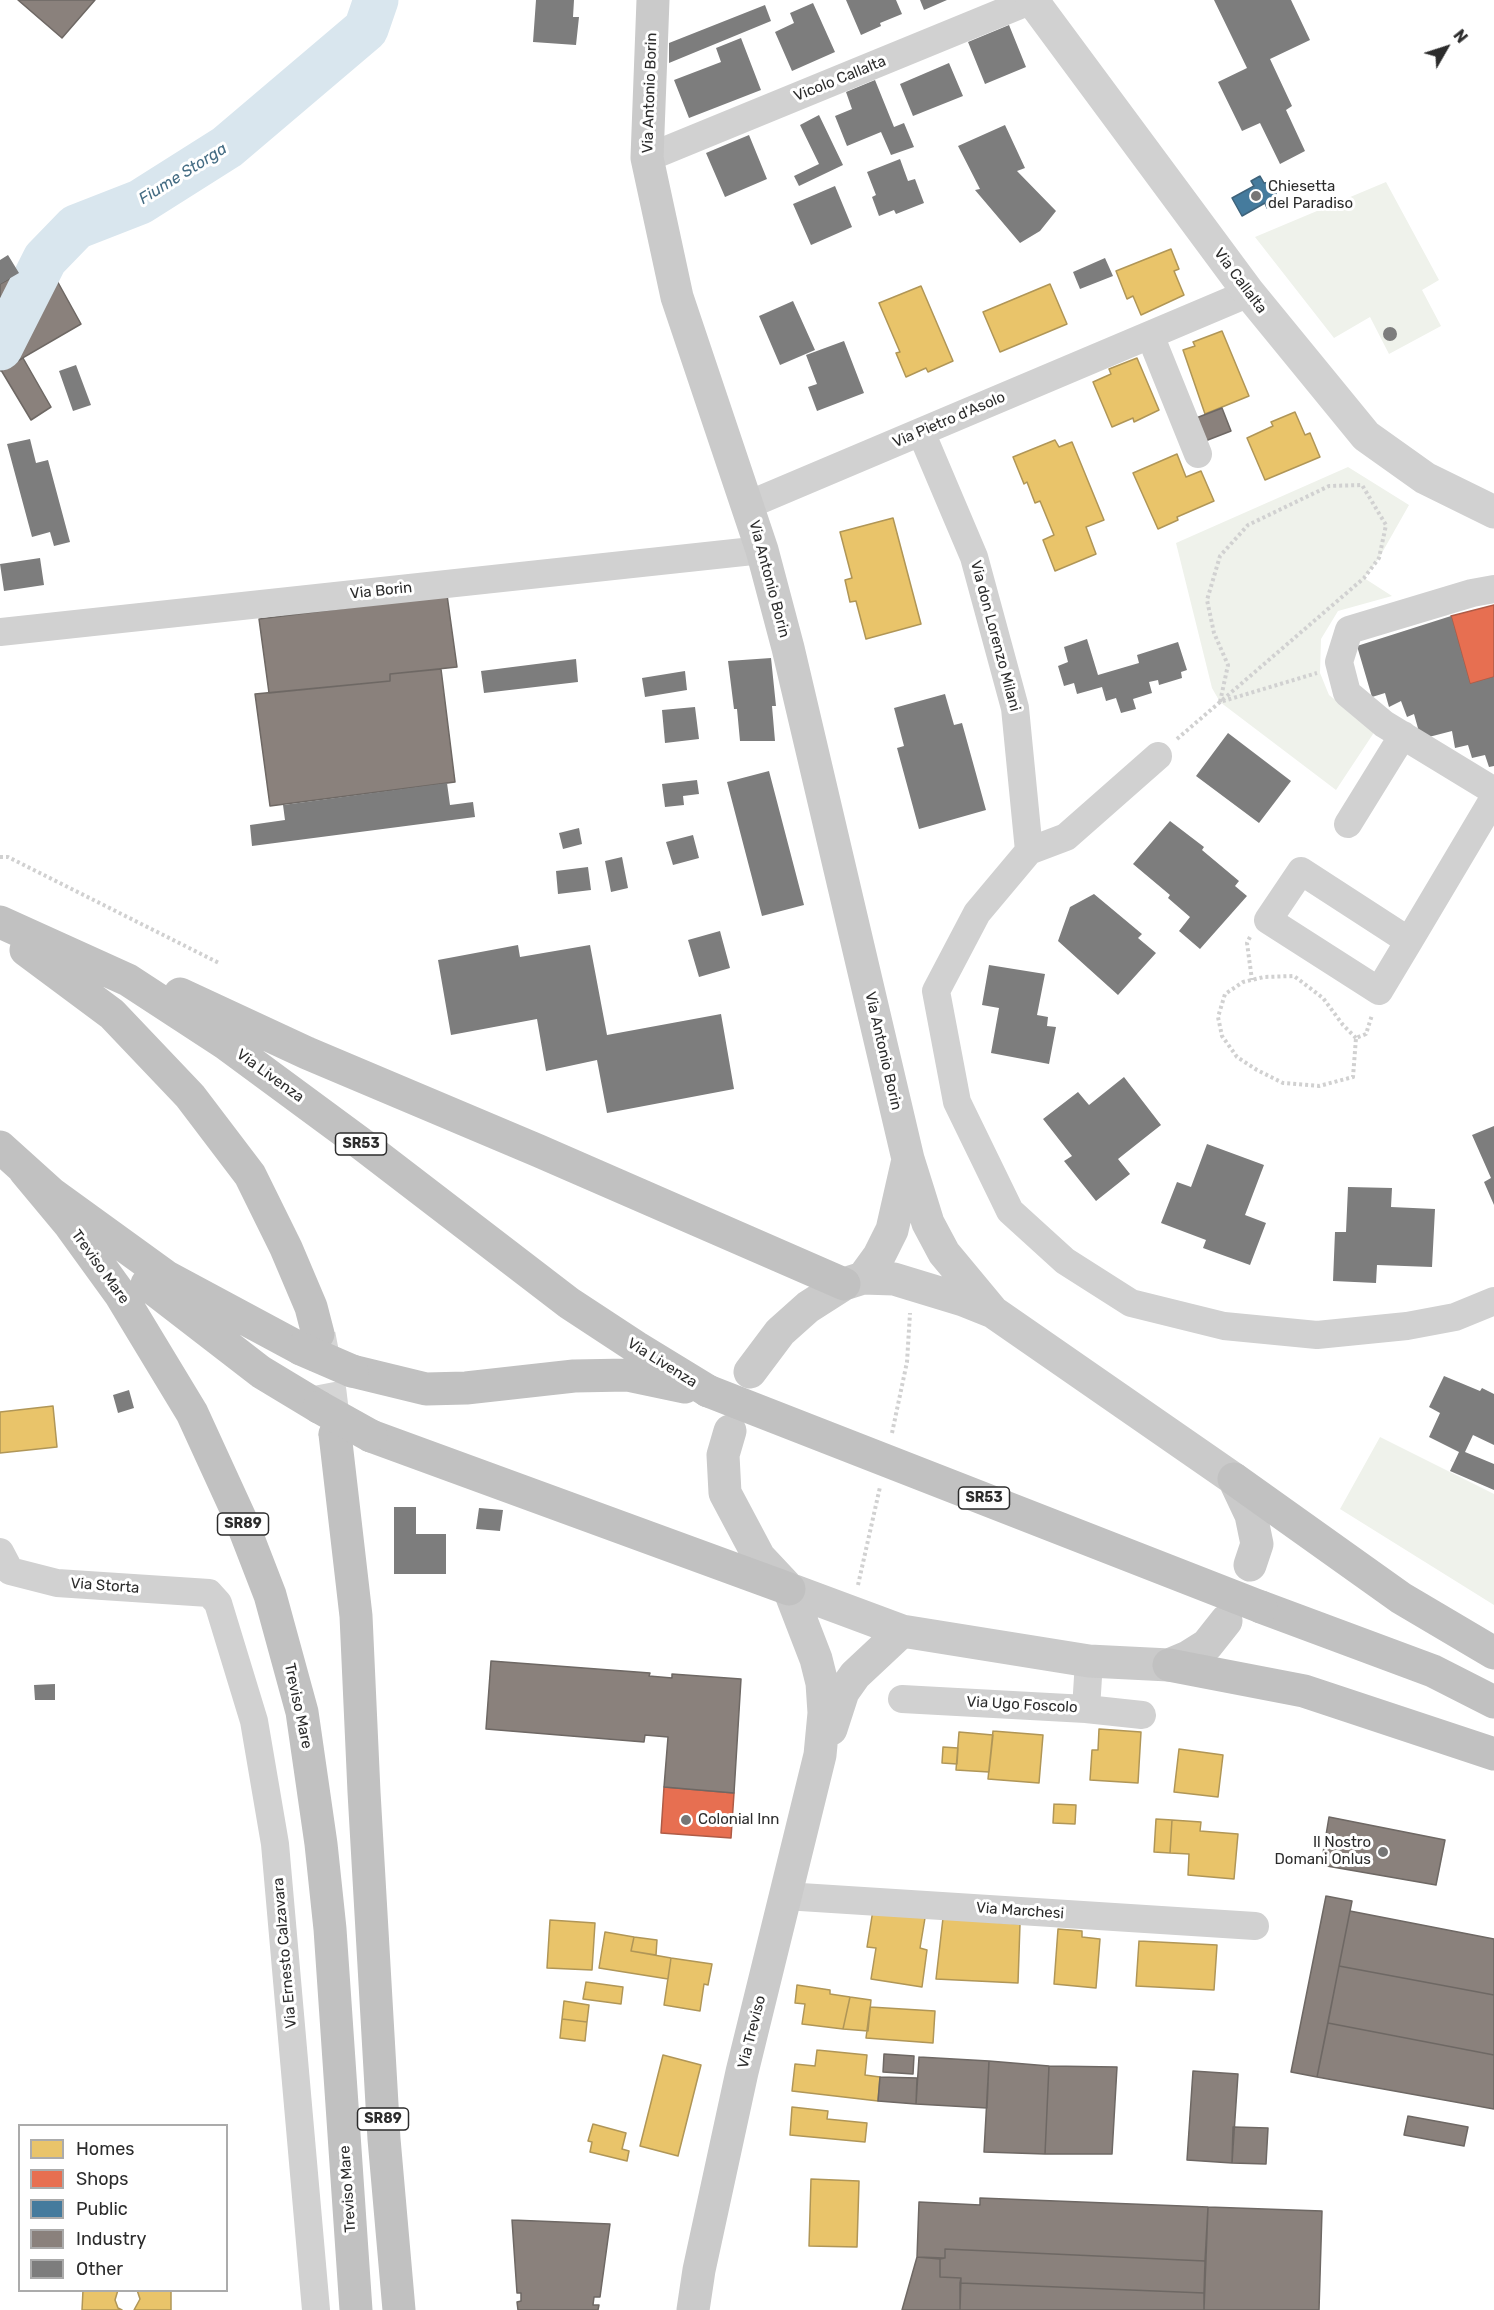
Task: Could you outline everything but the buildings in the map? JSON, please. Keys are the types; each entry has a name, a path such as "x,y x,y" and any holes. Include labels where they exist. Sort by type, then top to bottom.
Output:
{"highway":[{"name":"Via Livenza","path":"0,922 128,980 244,1058 569,1303 708,1391"},
{"path":"0,930 112,1014 190,1096 250,1175 286,1248 311,1307 310,1342"},
{"path":"128,980 153,982 308,1053 853,1281"},
{"name":"Via Livenza","path":"0,1147 51,1193 167,1277 310,1342 352,1371 426,1389 466,1388 574,1376 628,1375 708,1391"},
{"name":"Treviso Mare","path":"25,1171 59,1212 120,1294 192,1413 241,1520 270,1595 302,1712 321,1844 330,1929 356,2310"},
{"path":"59,1212 261,1372 371,1436 789,1589"},
{"name":"SR53","path":"708,1391 1261,1607 1432,1671 1494,1702"},
{"name":"SR89","path":"335,1434 356,1616 384,2139 399,2310"},
{"path":"1234,1479 1401,1598 1494,1653"},
{"path":"1169,1665 1304,1691 1494,1754"}],"main road":[{"name":"Via Antonio Borin","path":"653,0 647,158 677,297 762,550 788,648 908,1159 928,1223 944,1253 993,1312"},
{"name":"Via Antonio Borin","path":"853,1281 879,1256 892,1230 908,1159"},
{"path":"750,1372 780,1332 808,1307 853,1281 894,1279 963,1300 993,1312 1234,1479 1251,1515 1257,1544 1250,1564"},
{"path":"730,1431 723,1455 725,1493 759,1557 789,1589 902,1631 1089,1661 1169,1665 1208,1645 1226,1621"},
{"name":"Via Treviso","path":"789,1589 816,1659 822,1683 824,1713 820,1755"},
{"name":"Via Treviso","path":"693,2310 699,2270 742,2072 820,1755 843,1692 855,1675 902,1631"}],"street":[{"name":"Vicolo Callalta","path":"647,158 1032,0"},
{"name":"Via Callalta","path":"1032,0 1249,293 1366,436 1425,478 1494,512"},
{"name":"Via Pietro d'Asolo","path":"748,505 1249,293"},
{"path":"1150,335 1198,454"},
{"name":"Via don Lorenzo Milani","path":"921,432 974,557 1015,708 1029,851"},
{"name":"Via Borin","path":"0,632 762,550"},
{"path":"1494,589 1472,593 1349,630 1339,662 1347,693 1384,724 1494,791"},
{"path":"1348,824 1403,735"},
{"path":"1158,756 1066,837 1029,851 976,913 936,990 957,1102 1010,1211 1065,1262 1131,1303 1224,1326 1317,1335 1328,1334 1407,1326 1455,1317 1494,1301"},
{"path":"1409,941 1302,871 1268,920 1379,991 1409,941 1494,798"},
{"name":"Via Storta","path":"0,1552 10,1571 57,1583 209,1593 218,1603"},
{"name":"Via Ernesto Calzavara","path":"218,1603 254,1721 275,1844 316,2310"},
{"path":"1086,1709 1089,1661"},
{"name":"Via Ugo Foscolo","path":"902,1699 1086,1709 1142,1715"},
{"name":"Via Marchesi","path":"785,1896 1255,1926"}],"path":[{"path":"1158,756 1221,702 1364,578 1379,558 1386,525 1362,485 1329,486 1248,525 1220,556 1207,600 1214,633 1228,665 1221,702"},
{"path":"1221,702 1315,674 1341,671"},
{"path":"0,857 8,858 219,963"},
{"path":"1252,980 1247,943 1257,927 1268,920"},
{"path":"1294,976 1323,998 1356,1038 1353,1077 1319,1086 1283,1083 1237,1057 1222,1036 1218,1017 1226,994 1243,982 1264,977 1294,976"},
{"path":"1356,1038 1366,1034 1379,991"}],"shaded area":[{"path":"1386,182 1439,280 1422,290 1441,326 1389,354 1370,317 1334,338 1255,237"},
{"path":"1348,467 1409,505 1379,558 1364,578 1392,596 1338,611 1321,639 1320,673 1329,695 1375,731 1336,790 1220,702 1212,688 1176,543"},
{"path":"1380,1437 1494,1494 1494,1605 1340,1509"}],"waterway":[{"name":"Fiume Storga","path":"0,348 45,259 76,227 140,202 227,147 366,29 376,0"}],"tunnel":[{"path":"319,1335 335,1434"}],"place":[{"name":"Chiesetta del Paradiso","path":"1256,196"},
{"name":"Colonial Inn","path":"686,1820"},
{"name":"Il Nostro Domani Onlus","path":"1383,1852"}]}
